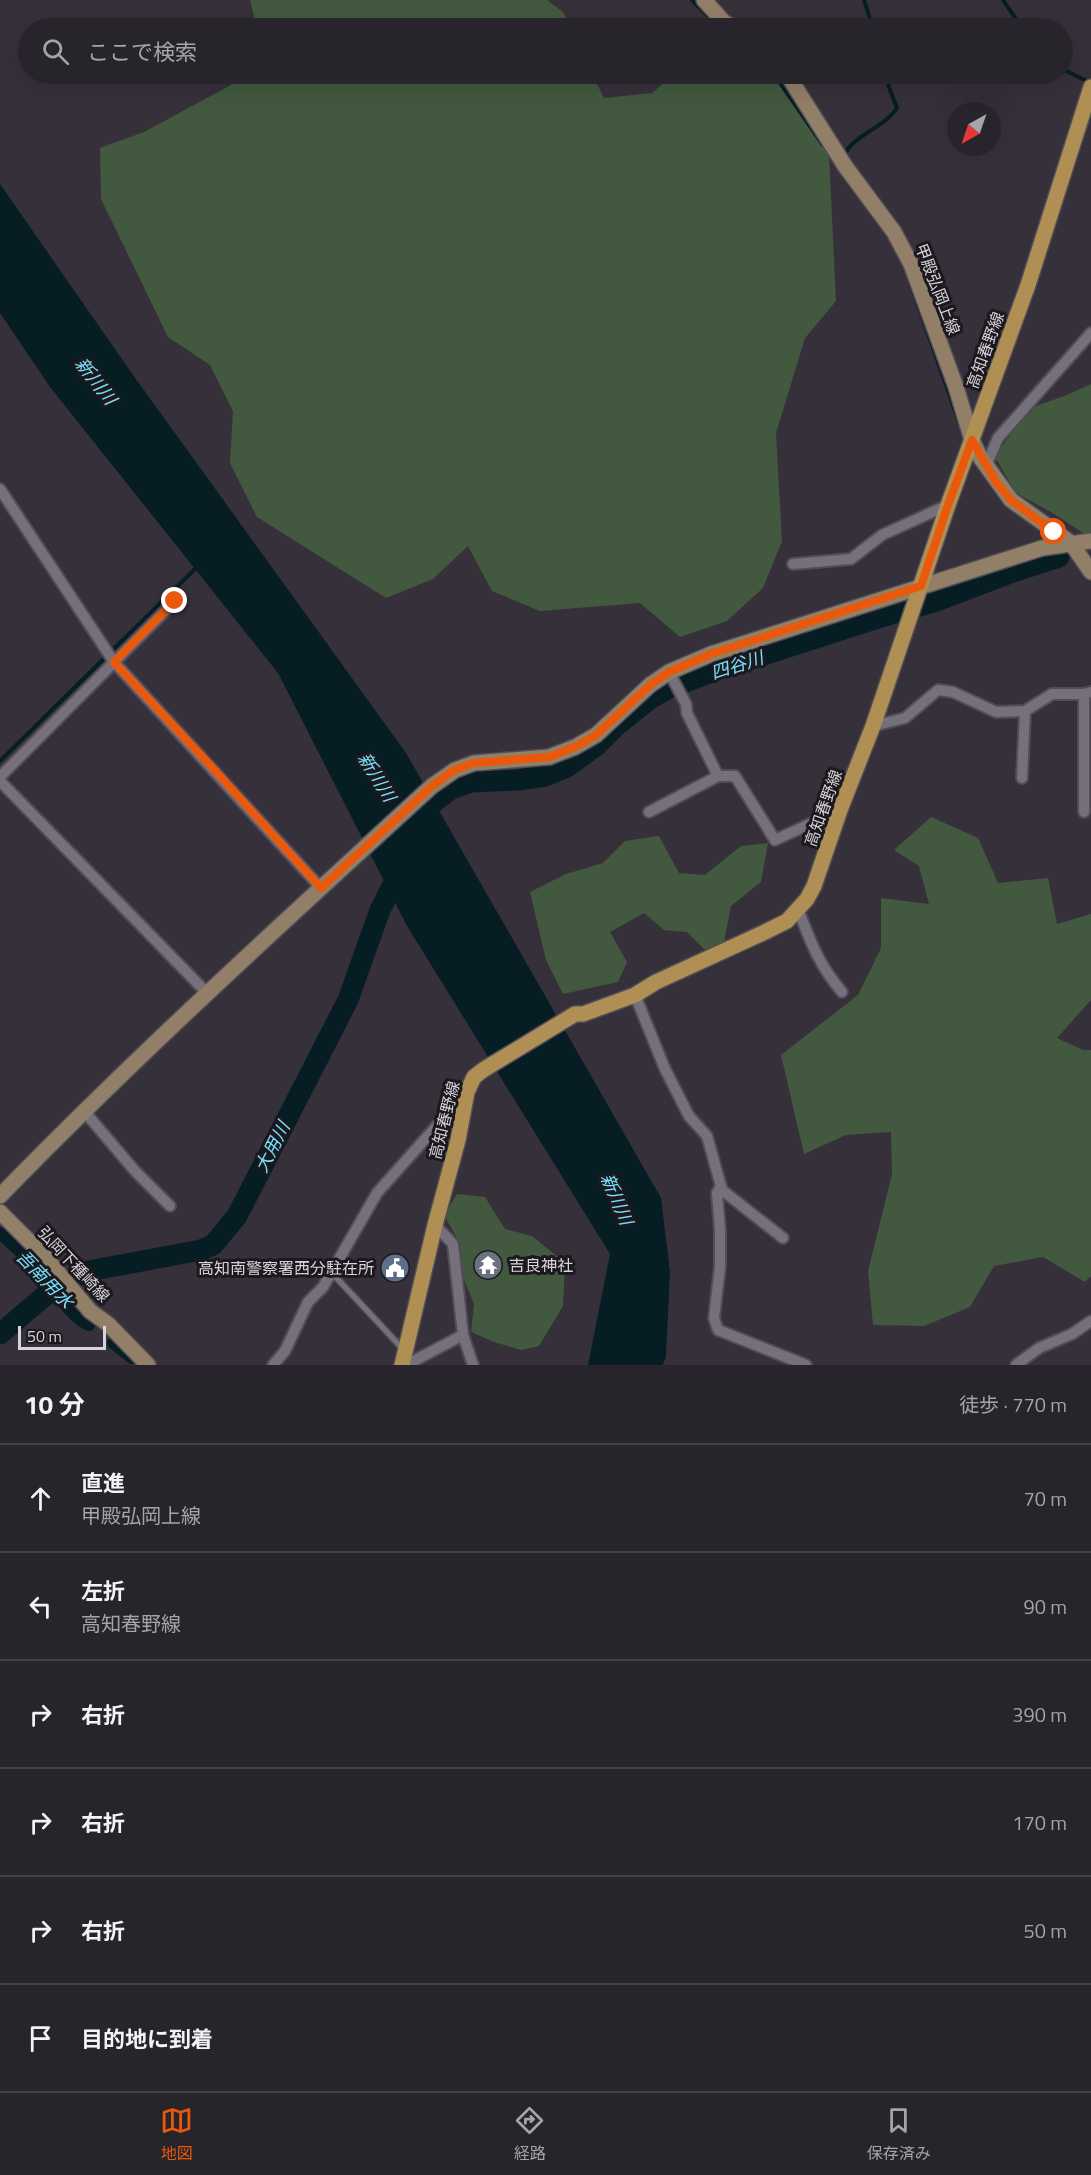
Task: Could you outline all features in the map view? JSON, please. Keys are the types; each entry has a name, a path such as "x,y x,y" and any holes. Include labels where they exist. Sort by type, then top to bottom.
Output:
{"main road":[{"name":"高知春野線","path":"404,1360 435,1226 458,1140 467,1092 474,1077 575,1014 583,1014 635,995 656,982 787,921 807,899 814,886 840,810 873,726 948,505 1028,285 1091,87"}],"street":[{"path":"704,0 720,18"},
{"name":"甲殿弘岡上線","path":"793,84 845,166 894,232 911,264 956,387 972,440 986,466 1011,500 1071,543 1091,572"},
{"path":"986,466 998,438 1091,333"},
{"path":"0,489 114,662 321,888"},
{"path":"793,564 851,559 882,535 948,505"},
{"path":"0,1196 84,1111 207,993 432,786 454,770 474,763 549,757 575,747 596,735 650,685 672,676 711,654 919,593 1042,548 1091,541"},
{"path":"175,601 0,779 207,993"},
{"path":"672,676 686,704 687,713 718,776"},
{"path":"873,726 905,718 938,690 953,692 996,712 1024,711 1052,694 1088,693 1084,812"},
{"path":"1022,778 1024,711"},
{"path":"649,812 718,776 735,776 775,840 840,810"},
{"path":"798,909 816,955 825,972 842,993"},
{"path":"635,995 665,1069 689,1116 708,1136 722,1190 783,1238"},
{"path":"273,1365 285,1351 308,1302 323,1287 377,1193 467,1092"},
{"path":"84,1111 135,1171 170,1206"},
{"path":"721,1186 717,1193 720,1267 714,1317 718,1330 806,1365"},
{"name":"弘岡下種崎線","path":"0,1212 46,1258 90,1311 108,1324 148,1365"},
{"path":"435,1226 453,1244 463,1335 472,1365"},
{"path":"1016,1365 1039,1348 1072,1334 1091,1321"},
{"path":"404,1360 406,1365 463,1335"}],"lane":[{"path":"332,1272 404,1360"}],"green space":[{"path":"250,0 547,0 563,12 566,18 254,18"},
{"path":"597,84 604,98 652,93 662,84 789,84 829,154 836,301 805,338 776,433 782,541 763,588 727,621 680,637 640,603 540,611 492,591 468,546 433,579 386,598 257,517 230,463 233,411 210,365 168,337 101,199 100,148 144,132 231,85"},
{"path":"1091,384 1091,534 1083,533 1016,493 995,457 1013,431 1036,406"},
{"path":"931,817 978,838 998,883 1048,878 1057,924 1091,914 1091,1000 1057,1038 1083,1050 1091,1050 1091,1276 1085,1282 1043,1257 994,1266 970,1307 924,1326 873,1325 868,1271 892,1174 891,1132 846,1135 804,1154 781,1055 858,995 881,948 881,898 929,904 919,866 894,850"},
{"path":"659,836 679,873 705,875 741,846 768,843 761,882 731,906 724,942 706,951 687,932 664,930 644,913 610,932 627,962 618,982 563,994 546,960 530,892 566,874 603,863 625,841"},
{"path":"457,1194 485,1197 505,1229 532,1236 565,1263 563,1306 539,1346 521,1350 471,1332 474,1304 462,1275 457,1238 444,1215"}],"water":[{"name":"新川川","path":"0,184 133,375 406,753 661,1198 670,1272 666,1356 663,1365 588,1365 610,1254 407,926 278,673 50,387 0,313"}],"waterway":[{"path":"692,0 710,18"},
{"path":"864,0 870,18"},
{"path":"1003,0 1015,18"},
{"path":"1073,74 1085,80"},
{"path":"781,84 823,145"},
{"path":"844,155 855,141 884,121 897,108 888,84"},
{"path":"910,282 959,422"},
{"name":"四谷川","path":"411,820 451,789 471,782 518,780 545,776 567,767 596,746 616,726 651,698 669,688 723,668 934,602 1059,557"},
{"path":"0,761 198,566"},
{"name":"大用川","path":"0,1334 48,1293 83,1272 201,1250 213,1245 237,1216 348,1000 380,910 402,866"},
{"name":"吾南用水","path":"0,1233 35,1266 74,1315 89,1325"},
{"name":"吾南用水","path":"113,1343 132,1358"}],"place":[{"name":"吉良神社","path":"488,1265"},
{"name":"高知南警察署西分駐在所","path":"395,1268"}],"route":[{"path":"175,601 114,662 321,888 432,786 454,770 474,763 549,757 575,747 596,735 650,685 669,672 711,654 921,586 972,440 996,482 1011,500 1054,532"}]}
